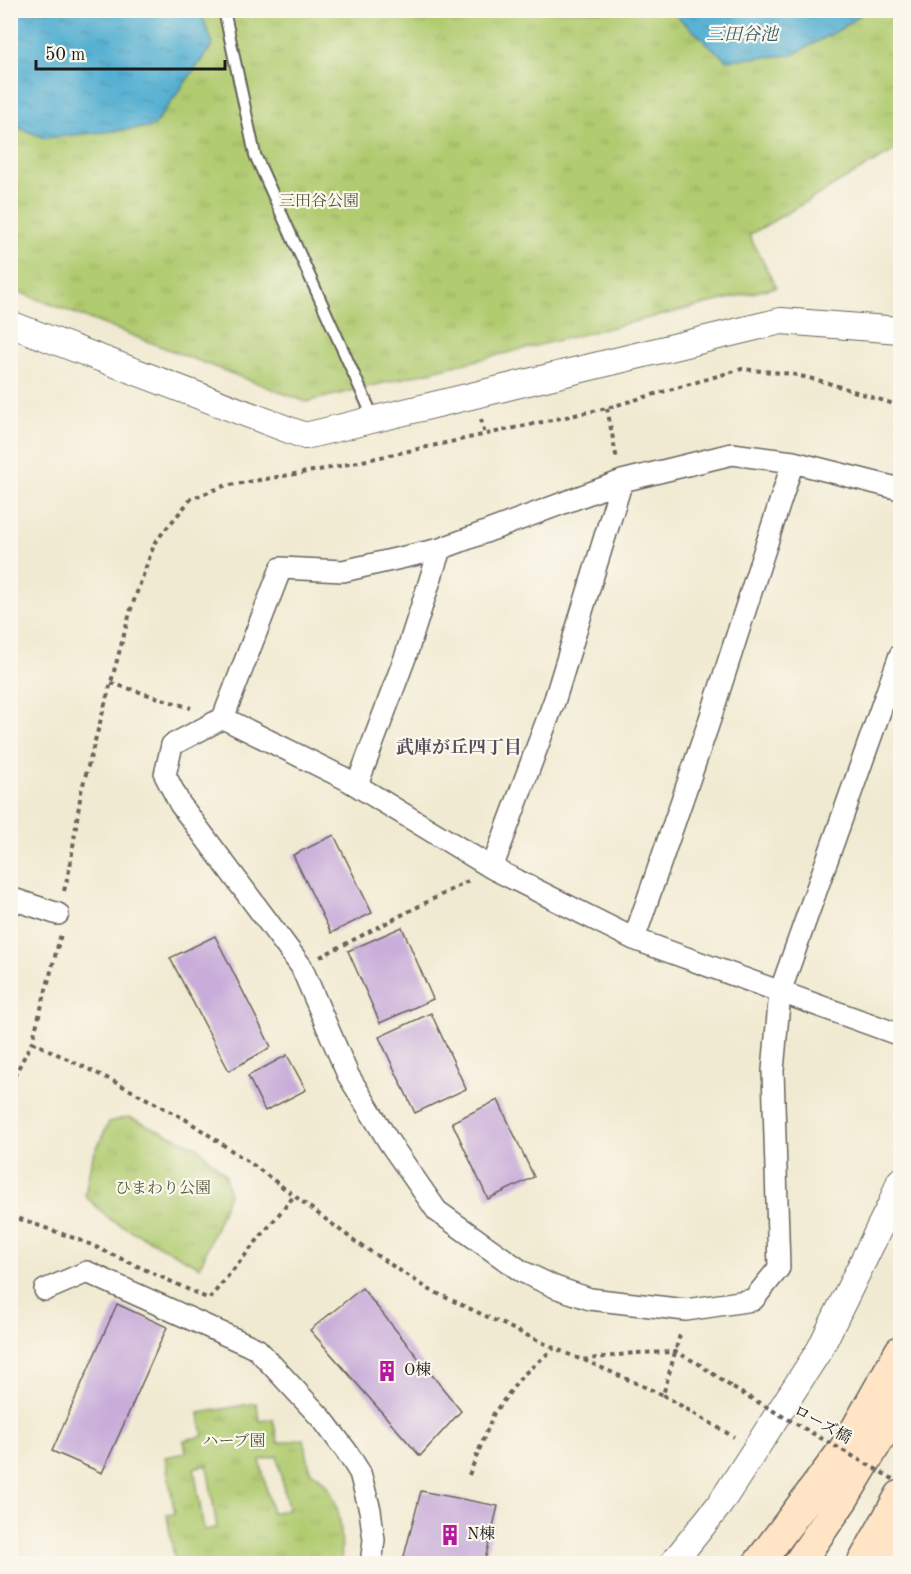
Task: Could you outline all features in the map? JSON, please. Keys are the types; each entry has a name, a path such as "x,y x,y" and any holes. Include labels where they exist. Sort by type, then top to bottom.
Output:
{"main road":[{"path":"758,1563 847,1445 900,1350"},
{"path":"796,1563 817,1539 900,1404"},
{"path":"862,1563 900,1496"},
{"path":"887,1563 900,1538"}],"street":[{"path":"10,324 304,436 782,321 900,330"},
{"path":"900,489 793,462 732,454 621,481 440,549 343,571 281,568 224,718 172,745 165,775 175,794 301,966 348,1075 389,1142 437,1211 521,1271 555,1287 590,1299 686,1310 753,1300 779,1268 773,1071 780,992 900,655"},
{"path":"634,939 708,725 793,462"},
{"path":"492,868 555,699 621,481"},
{"path":"357,785 406,655 440,549"},
{"path":"224,718 357,785 492,868 634,939 900,1035"},
{"path":"10,898 58,914"},
{"path":"672,1563 720,1504 820,1349 892,1203 900,1181"},
{"path":"45,1290 87,1272 257,1349 323,1420 360,1473 370,1510 374,1540 371,1563"}],"lane":[{"path":"224,10 255,155 374,419"}],"path":[{"path":"10,1084 32,1042 62,938 58,914 70,867 81,792 131,609 155,542 191,499 224,486 330,468 607,408 742,369 792,374 900,406"},
{"path":"607,408 621,481"},
{"path":"111,683 224,718"},
{"path":"343,946 492,868"},
{"path":"32,1042 185,1119 256,1167 356,1242 430,1290 554,1348 663,1395 754,1449"},
{"path":"10,1218 20,1219 85,1242 209,1299 294,1196"},
{"path":"469,1475 494,1413 522,1376 554,1348"},
{"path":"582,1360 634,1353 676,1352 663,1395"},
{"name":"ローズ橋","path":"676,1352 699,1364 732,1388 900,1482"}],"green space":[{"name":"三田谷公園","path":"10,11 900,11 900,147 749,235 776,287 306,402 11,289"},
{"name":"ひまわり公園","path":"129,1117 197,1147 225,1174 229,1194 200,1267 111,1220 85,1196 91,1161 109,1122"},
{"name":"ハーブ園","path":"256,1403 260,1421 273,1419 278,1443 304,1439 310,1471 328,1488 338,1512 341,1563 175,1563 167,1515 175,1514 165,1457 186,1453 184,1440 203,1436 199,1413","holes":["277,1456 288,1509 272,1513 260,1460","207,1465 217,1528 204,1530 194,1468"]}],"water":[{"path":"10,11 200,11 213,44 153,127 45,138 11,125"},
{"name":"三田谷池","path":"671,11 866,11 839,30 792,55 726,60"}],"building":[{"path":"334,835 372,913 331,933 293,855"},
{"path":"402,927 433,999 380,1023 348,951"},
{"path":"215,936 271,1047 229,1071 170,958"},
{"path":"431,1013 466,1089 415,1113 379,1037"},
{"path":"287,1055 306,1090 265,1111 248,1076"},
{"path":"498,1100 534,1177 488,1199 452,1122"},
{"name":"O棟","path":"362,1288 461,1411 420,1456 310,1330"},
{"path":"117,1304 167,1327 102,1473 52,1451"},
{"name":"N棟","path":"421,1491 498,1506 484,1564 402,1564"}],"place":[{"name":"O棟","path":"387,1371"},
{"name":"N棟","path":"450,1535"}],"district":[{"name":"武庫が丘四丁目","path":"459,748"}]}
